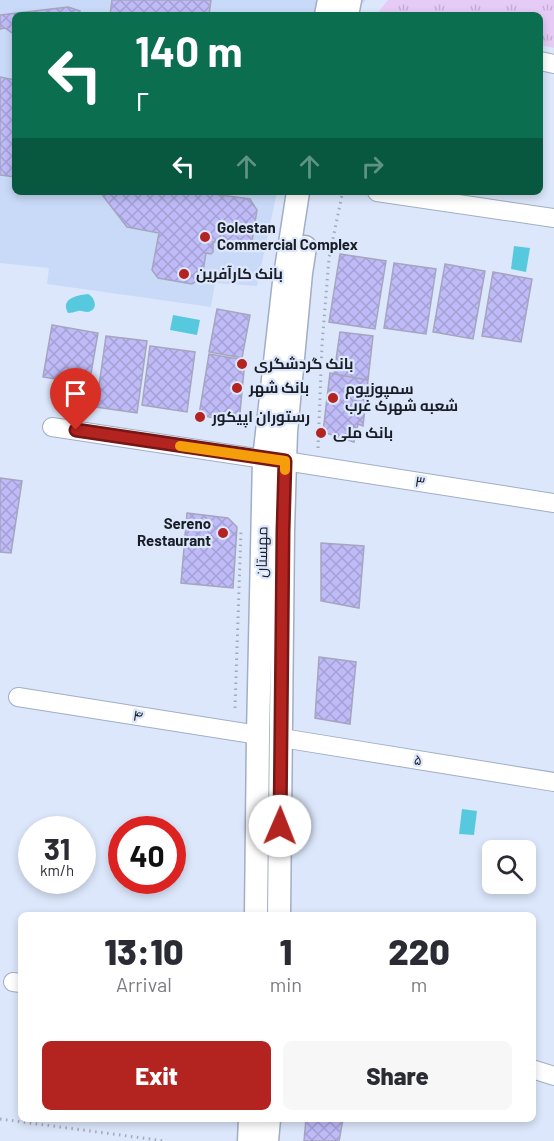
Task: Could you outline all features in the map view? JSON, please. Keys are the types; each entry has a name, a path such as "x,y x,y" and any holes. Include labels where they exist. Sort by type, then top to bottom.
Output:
{"street":[{"name":"مهستان","path":"256,912 258,735 274,460 292,283 298,195"},
{"path":"292,283 312,195"},
{"path":"397,195 554,218"},
{"name":"۳","path":"52,427 554,503"},
{"path":"274,460 283,543 279,912"},
{"name":"۴","path":"18,697 258,735"},
{"path":"258,735 282,738"},
{"name":"۵","path":"282,738 554,783"},
{"path":"536,1070 554,1076"},
{"path":"249,1141 250,1122"},
{"path":"267,1141 269,1122"}],"path":[{"path":"318,450 322,345 329,258 342,195"},
{"name":"مهستان","path":"235,708 241,522"},
{"path":"0,1119 18,1121"},
{"path":"22,1122 165,1141"}],"shaded area":[{"path":"0,0 366,0 356,10 340,12 12,12 12,195 276,195 257,286 215,283 211,307 47,284 49,268 0,263"}],"green space":[{"path":"388,0 554,0 554,48 543,46 543,12 378,12"}],"water":[{"path":"514,246 530,248 526,272 511,269"},
{"path":"88,294 94,300 94,309 88,312 68,313 66,304 68,301"},
{"path":"173,315 200,320 197,335 170,330"},
{"path":"462,809 477,811 474,835 459,834"}],"building":[{"path":"112,0 211,0 209,12 110,12"},
{"path":"68,7 80,11 80,12 26,12"},
{"path":"12,14 12,33 5,28 0,29 0,15"},
{"path":"0,77 12,79 12,177 0,175"},
{"name":"Golestan Commercial Complex","path":"102,195 220,195 250,199 257,210 252,241 242,247 213,242 213,252 206,253 202,278 192,284 158,278 152,270 159,233 127,227"},
{"path":"340,254 386,261 375,329 329,322"},
{"path":"394,263 436,269 426,334 384,328"},
{"path":"445,264 485,271 473,339 433,332"},
{"path":"493,272 532,279 521,342 482,336"},
{"path":"217,309 250,315 242,358 209,352"},
{"path":"52,325 98,333 89,385 43,377"},
{"path":"340,332 373,336 368,380 334,374"},
{"path":"106,336 147,341 137,413 96,407"},
{"path":"150,346 195,352 187,412 142,405"},
{"path":"209,354 245,360 239,423 199,415"},
{"path":"330,373 368,380 363,426 358,424 354,442 323,432"},
{"path":"0,478 22,481 11,553 0,552"},
{"path":"187,513 228,518 237,527 233,588 181,583"},
{"path":"321,543 364,546 359,608 321,601"},
{"path":"319,657 356,662 350,724 315,718"},
{"path":"306,1122 342,1122 339,1141 304,1141"}],"slow traffic":[{"path":"180,446 285,461 285,470"}],"place":[{"name":"Golestan Commercial Complex","path":"205,237"},
{"name":"بانک کارآفرین","path":"184,274"},
{"name":"بانک گردشگری","path":"242,364"},
{"name":"بانک شهر","path":"237,388"},
{"name":"سمپوزیوم شعبه شهرک غرب","path":"333,398"},
{"name":"رستوران اپیکور","path":"200,417"},
{"name":"بانک ملی","path":"321,433"},
{"name":"Sereno Restaurant","path":"223,533"}],"route":[{"path":"76,430 285,461 280,826"}]}
